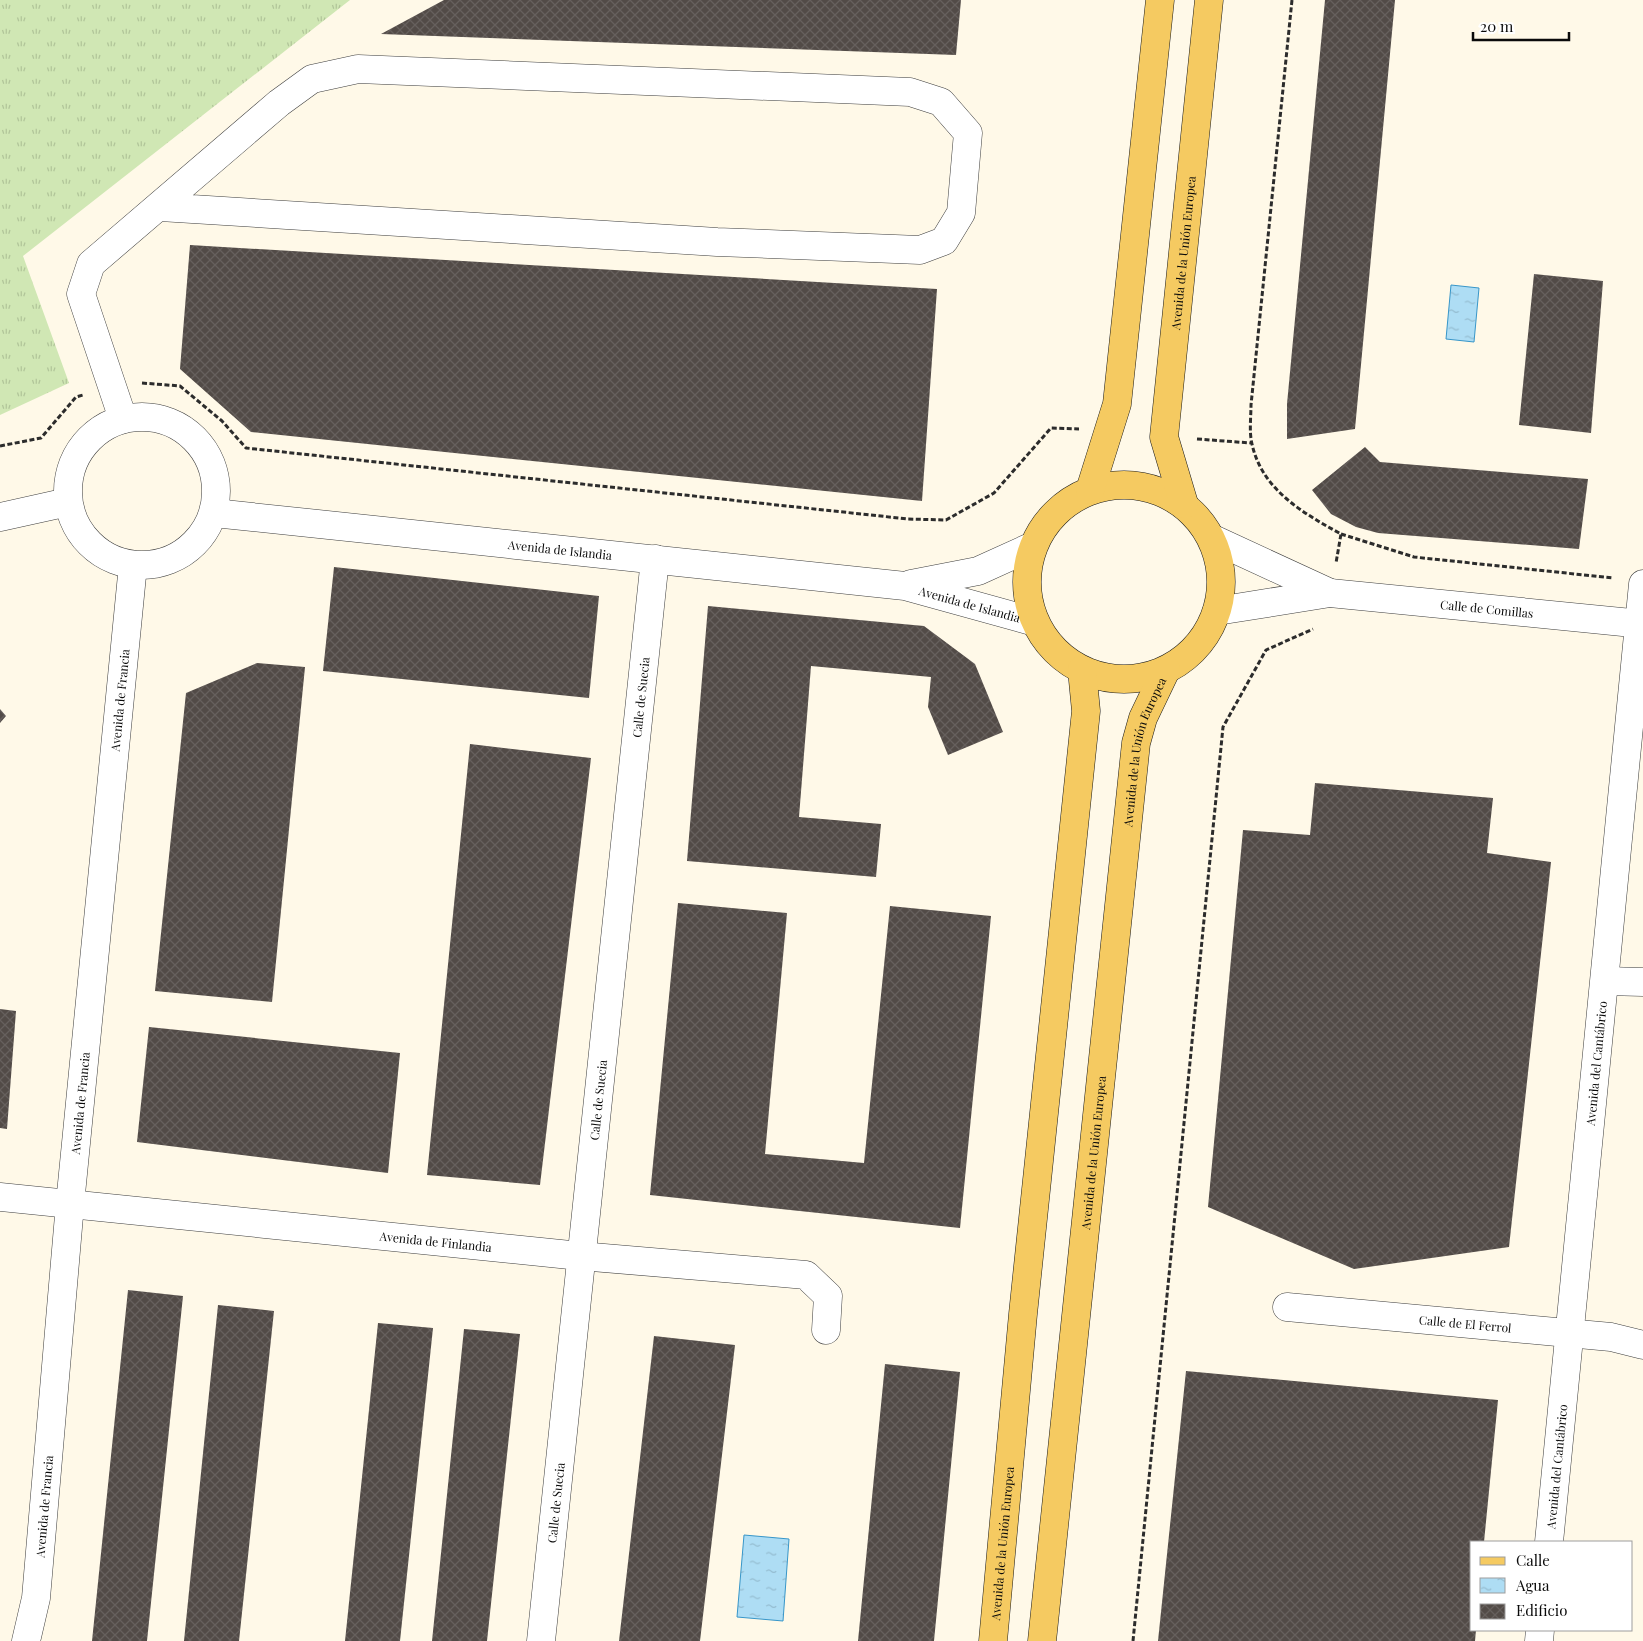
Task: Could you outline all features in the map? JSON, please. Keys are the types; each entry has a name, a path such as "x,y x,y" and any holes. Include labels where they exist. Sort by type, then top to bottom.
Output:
{"main road":[{"path":"1090,490 1116,404 1160,0"},
{"name":"Avenida de la Unión Europea","path":"1184,504 1164,437 1209,0"},
{"path":"1122,484 1155,489 1184,504 1200,520 1212,539 1222,575 1217,611 1210,630 1198,646 1166,670 1124,680 1082,670 1054,650 1035,622 1027,597 1027,571 1033,546 1042,528 1056,512 1072,499 1090,490 1122,484"},
{"name":"Avenida de la Unión Europea","path":"993,1641 1022,1314 1086,711 1082,670"},
{"name":"Avenida de la Unión Europea","path":"1042,1641 1136,743 1143,718 1166,670"}],"street":[{"path":"123,419 81,294 91,264 160,207 279,103 312,79 358,69 910,92 941,102 968,133 961,213 944,241 920,250 718,242 160,207"},
{"path":"144,415 177,424 202,444 216,473 218,493 214,513 206,530 189,549 164,562 133,565 109,557 89,544 74,523 68,502 70,468 82,444 111,422 123,419 144,415"},
{"path":"0,517 68,502"},
{"name":"Avenida de Islandia","path":"214,513 905,586 1035,622"},
{"name":"Calle de Comillas","path":"1212,539 1330,594"},
{"name":"Avenida de Islandia","path":"905,586 978,571 1033,546"},
{"name":"Calle de Suecia","path":"541,1641 580,1256 655,560"},
{"name":"Avenida de Francia","path":"26,1641 36,1598 70,1204 133,565"},
{"name":"Avenida del Cantábrico","path":"1549,1541 1641,624 1643,584"},
{"name":"Calle de Comillas","path":"1217,611 1330,594 1641,624"},
{"path":"1605,981 1643,982"},
{"name":"Avenida de Finlandia","path":"0,1197 580,1256 806,1276 828,1296 826,1330"},
{"name":"Calle de El Ferrol","path":"1286,1307 1611,1336 1643,1345"}],"path":[{"path":"1292,0 1251,405 1251,443 1260,470 1278,492 1308,516 1341,534 1414,557 1614,578"},
{"path":"0,446 41,438 76,397 126,382 180,386 222,421 246,448 908,519 946,520 994,492 1051,428 1109,430"},
{"path":"1164,437 1251,443"},
{"path":"1133,1641 1224,727 1266,650 1328,622 1330,594 1341,534"}],"green space":[{"path":"0,0 350,0 23,256 69,383 0,415"}],"water":[{"path":"1451,285 1479,288 1474,342 1446,339"},
{"path":"744,1535 789,1539 783,1621 737,1617"}],"building":[{"path":"444,0 961,0 956,55 381,34"},
{"path":"1325,0 1395,0 1355,429 1287,439 1287,404"},
{"path":"190,245 937,289 922,501 251,432 180,369"},
{"path":"1534,274 1603,281 1591,433 1519,425"},
{"path":"1365,447 1380,462 1588,479 1579,549 1378,533 1356,527 1331,514 1312,490"},
{"path":"334,567 599,596 589,698 323,671"},
{"path":"708,606 924,626 975,664 1003,732 948,755 928,707 931,677 811,666 799,817 881,824 876,877 687,861"},
{"path":"257,663 305,667 272,1002 155,991 186,693"},
{"path":"0,709 6,716 0,723"},
{"path":"470,744 591,758 540,1185 427,1175"},
{"path":"1315,783 1493,798 1487,853 1551,862 1509,1247 1354,1269 1208,1207 1243,830 1310,835"},
{"path":"678,903 787,913 765,1154 864,1163 890,906 991,916 960,1228 650,1195"},
{"path":"0,1009 16,1011 7,1129 0,1128"},
{"path":"149,1027 400,1053 388,1173 137,1142"},
{"path":"128,1290 183,1296 147,1641 92,1641"},
{"path":"218,1305 274,1311 239,1641 184,1641"},
{"path":"378,1323 433,1328 400,1641 345,1641"},
{"path":"464,1329 520,1334 487,1641 432,1641"},
{"path":"654,1336 735,1345 700,1641 619,1641"},
{"path":"885,1364 960,1372 934,1641 858,1641"},
{"path":"1186,1371 1498,1400 1484,1541 1470,1541 1470,1631 1476,1631 1475,1641 1158,1641"}]}
